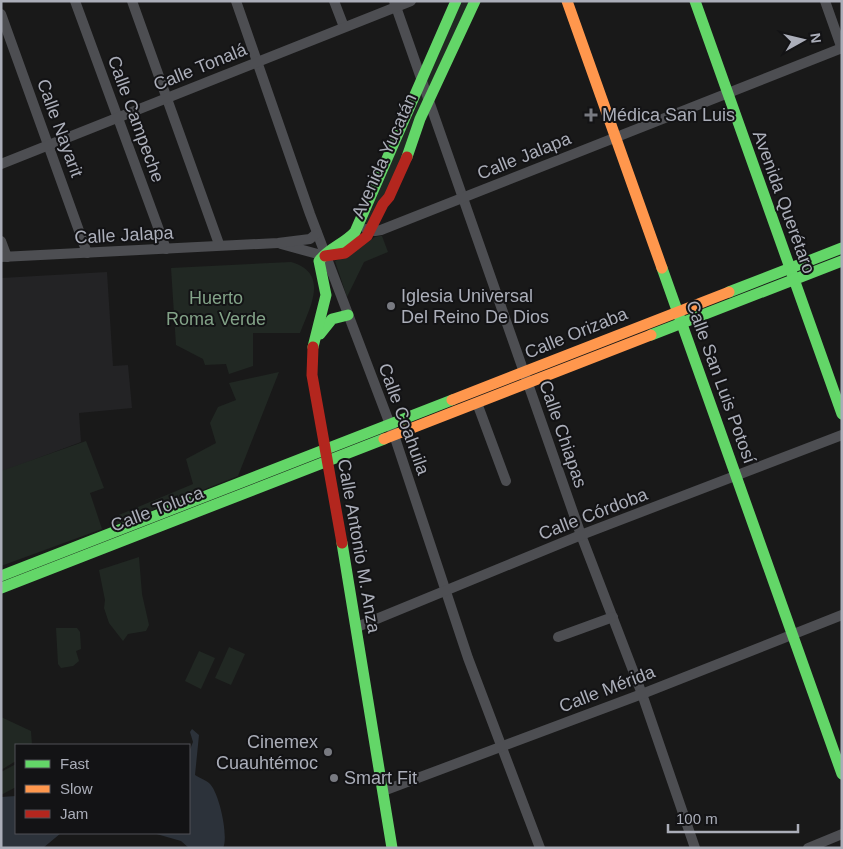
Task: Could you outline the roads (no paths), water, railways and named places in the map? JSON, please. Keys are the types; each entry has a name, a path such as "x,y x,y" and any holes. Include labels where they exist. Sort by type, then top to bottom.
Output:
{"street":[{"name":"Calle Campeche","path":"75,1 166,249"},
{"path":"132,1 219,244"},
{"name":"Calle Coahuila","path":"236,1 317,233 392,430 444,589 540,848"},
{"path":"334,1 344,27"},
{"name":"Calle Tonalá","path":"1,164 344,27 395,4 411,1"},
{"name":"Avenida Yucatán","path":"456,1 358,226 350,239 328,250 326,256 347,252 361,242 371,230 384,200 389,196 411,149 414,141 413,136 429,99 476,1"},
{"name":"Calle San Luis Potosí","path":"567,1 842,774"},
{"name":"Avenida Querétaro","path":"695,1 842,414"},
{"path":"825,1 842,48"},
{"name":"Calle Chiapas","path":"395,4 581,535 642,694 695,848"},
{"name":"Calle Nayarit","path":"1,14 87,253"},
{"name":"Calle Jalapa","path":"371,230 381,230 842,48"},
{"path":"358,226 371,230"},
{"name":"Calle Jalapa","path":"4,257 166,249 219,244 278,243 310,238 317,233"},
{"path":"1,241 4,257"},
{"name":"Calle Jalapa","path":"278,243 326,256"},
{"name":"Calle Orizaba","path":"324,451 477,403 526,378 677,312 842,248"},
{"name":"Calle Antonio M. Anza","path":"326,256 319,261 326,295 312,354 312,375 326,463 357,627 392,848"},
{"name":"Calle Orizaba","path":"326,463 392,430 526,378 682,323 842,261"},
{"path":"316,339 332,318 348,315"},
{"path":"477,403 506,481"},
{"name":"Calle Córdoba","path":"357,627 444,589 842,435"},
{"name":"Calle Toluca","path":"1,588 49,564 324,451"},
{"name":"Calle Toluca","path":"1,576 49,564 326,463"},
{"name":"Calle Mérida","path":"383,791 642,694 842,615"},
{"path":"558,637 613,617"},
{"path":"808,848 842,834"}],"place":[{"name":"Médica San Luis","path":"591,115"},
{"name":"Iglesia Universal Del Reino De Dios","path":"391,306"},
{"name":"Cinemex Cuauhtémoc","path":"328,752"},
{"name":"Smart Fit","path":"334,778"}],"park label":[{"name":"Huerto Roma Verde","path":"216,308"}]}
